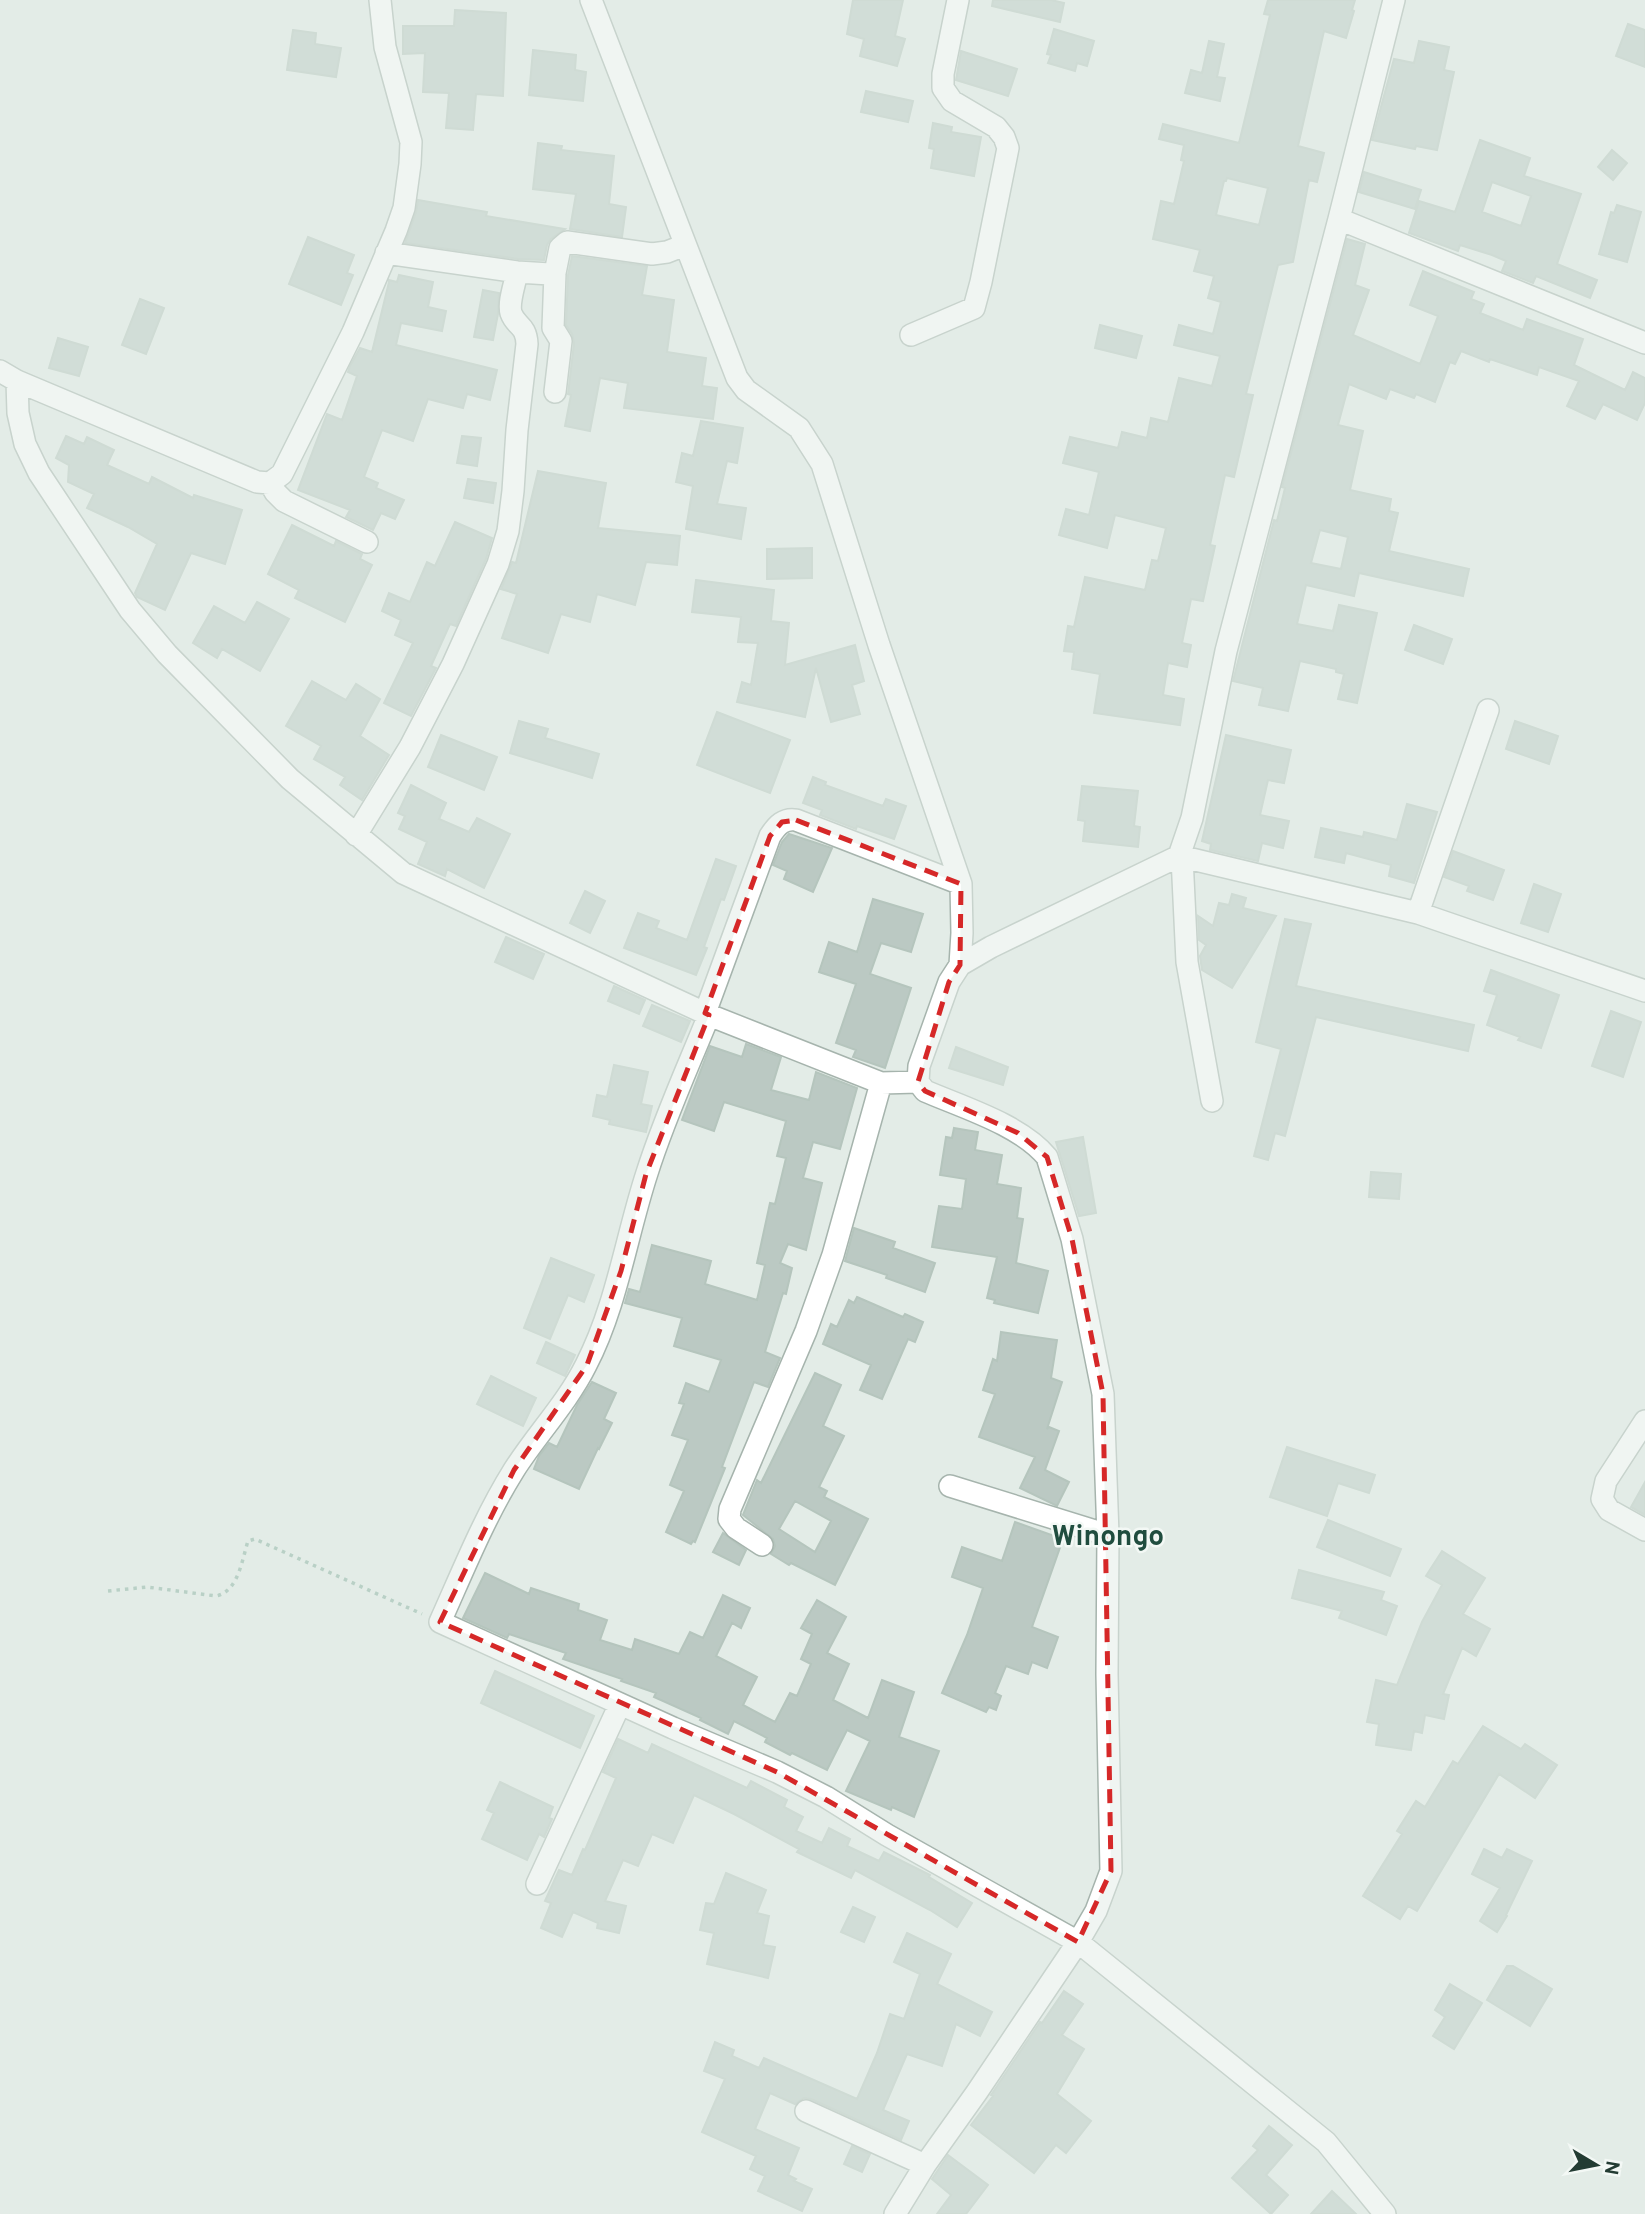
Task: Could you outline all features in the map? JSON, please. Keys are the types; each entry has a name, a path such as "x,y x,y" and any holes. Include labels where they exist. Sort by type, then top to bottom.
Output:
{"street":[{"path":"9,376 257,482 271,483 282,474 353,332 404,208 411,142 385,47 380,0"},
{"path":"592,0 737,378 746,390 799,428 822,464 961,884 960,965"},
{"path":"911,335 974,308 1007,148 996,127 952,101 943,88 943,74 958,0"},
{"path":"1212,1101 1187,962 1181,856 1192,818 1226,650 1394,0"},
{"path":"1339,219 1645,343"},
{"path":"555,392 561,341 553,328 555,273 560,248 567,242 652,254 667,252 684,245"},
{"path":"386,253 517,272 555,273"},
{"path":"356,835 410,747 453,664 498,564 513,491 527,344 525,330 512,316 510,309 517,272"},
{"path":"9,376 25,444 39,473 130,610 167,654 290,779 403,873 707,1014 881,1083 918,1082"},
{"path":"271,483 284,501 367,542"},
{"path":"1418,913 1488,710"},
{"path":"961,884 796,820 782,822 770,836 707,1014 646,1174 621,1271 587,1365 514,1470 483,1528 440,1622 778,1772 1078,1942 1326,2142 1385,2214"},
{"path":"895,2214 925,2165 1078,1942 1096,1911 1111,1871 1107,1674 1108,1535 1102,1394 1072,1240 1047,1157 1040,1148 1018,1133 925,1091 918,1082 919,1066 949,982 960,965 990,947 1181,856 1418,913 1645,991"},
{"path":"762,1545 736,1528 729,1520 730,1509 787,1377 833,1255 881,1083"},
{"path":"1645,1421 1606,1481 1602,1499 1609,1510 1645,1530"},
{"path":"950,1486 1108,1535"},
{"path":"537,1884 620,1704"},
{"path":"806,2111 925,2165"}],"path":[{"path":"108,1591 147,1587 223,1595 233,1584 248,1541 255,1539 440,1622"}],"highlighted area":[{"path":"796,820 961,884 960,965 949,982 918,1082 925,1091 1018,1133 1047,1157 1072,1239 1103,1394 1111,1871 1078,1942 777,1772 440,1622 514,1470 587,1365 621,1271 646,1174 709,1015 705,1013 770,836 782,822"}],"building":[{"path":"853,0 903,0 895,36 905,39 897,66 860,56 864,39 847,34"},
{"path":"993,0 1051,0 1064,3 1060,22 992,6"},
{"path":"1268,0 1355,0 1346,38 1324,31 1298,146 1324,153 1317,182 1309,180 1293,262 1278,265 1246,394 1253,395 1234,477 1225,475 1210,545 1215,546 1203,601 1191,599 1182,643 1191,645 1187,667 1168,663 1163,695 1184,699 1180,725 1094,713 1100,674 1072,669 1074,652 1064,651 1068,626 1074,627 1085,577 1145,590 1152,560 1158,561 1166,528 1115,515 1107,548 1059,535 1066,509 1089,515 1099,472 1063,463 1070,437 1118,448 1122,432 1147,438 1151,418 1168,422 1179,378 1212,386 1220,356 1174,345 1179,325 1213,334 1221,302 1208,298 1214,276 1194,271 1200,250 1153,239 1161,201 1174,204 1184,161 1181,160 1184,145 1159,139 1163,124 1239,143 1270,15 1264,14","holes":["1227,178 1268,188 1259,225 1216,215"]},
{"path":"455,10 506,13 503,96 476,94 473,130 446,128 449,93 423,92 425,53 403,54 403,26 454,26"},
{"path":"1628,24 1645,30 1645,67 1616,56"},
{"path":"1054,29 1094,41 1087,66 1077,63 1075,71 1048,63 1051,55 1047,54"},
{"path":"293,30 316,33 315,44 341,48 336,77 287,70"},
{"path":"1209,41 1224,44 1217,77 1225,78 1220,101 1185,93 1191,70 1202,73"},
{"path":"1419,41 1449,47 1444,70 1454,72 1437,150 1416,146 1415,149 1372,140 1394,59 1414,63"},
{"path":"533,50 576,55 575,70 586,72 583,101 529,95"},
{"path":"961,51 1017,69 1008,96 956,80"},
{"path":"866,91 913,101 908,122 861,112"},
{"path":"933,123 952,127 951,132 981,137 974,176 931,168 934,149 929,148"},
{"path":"1480,140 1530,158 1524,176 1581,194 1557,264 1597,280 1590,298 1536,276 1533,283 1502,271 1506,261 1492,255 1460,245 1458,251 1409,233 1419,201 1455,212","holes":["1492,182 1531,196 1521,226 1482,212"]},
{"path":"538,143 562,146 561,150 614,156 609,204 626,207 622,237 570,229 576,194 533,189"},
{"path":"1612,150 1627,163 1613,180 1598,167"},
{"path":"1364,172 1421,190 1415,209 1359,192"},
{"path":"418,200 487,212 486,216 565,229 551,239 544,260 518,259 405,243"},
{"path":"1617,205 1641,212 1627,262 1599,254 1611,212 1614,213"},
{"path":"308,237 354,255 347,273 353,275 341,305 289,284"},
{"path":"1347,239 1365,244 1355,285 1369,290 1353,335 1420,364 1438,316 1410,305 1423,271 1474,292 1471,299 1484,304 1480,313 1523,330 1527,319 1583,339 1574,365 1625,390 1633,372 1645,378 1645,403 1637,420 1603,404 1595,419 1567,406 1579,381 1539,367 1537,375 1461,351 1455,364 1450,362 1435,402 1416,394 1414,398 1390,389 1386,399 1349,384 1338,425 1363,431 1350,490 1391,499 1389,511 1398,513 1389,551 1469,569 1463,596 1359,573 1354,596 1306,585 1297,624 1333,631 1339,605 1377,613 1357,703 1338,699 1344,674 1336,672 1336,669 1300,661 1288,711 1259,705 1263,688 1233,681 1274,520 1277,521 1285,488 1282,487","holes":["1320,530 1348,537 1341,569 1311,563"]},
{"path":"572,256 647,266 642,295 674,300 667,352 706,358 702,386 717,388 713,419 624,408 628,383 600,378 590,431 565,426 571,395 568,394 574,343 566,325 568,275"},
{"path":"399,275 433,282 428,307 446,311 442,331 401,323 396,345 497,370 490,400 467,394 463,408 428,399 413,441 382,430 364,477 378,483 376,488 404,500 395,519 381,513 373,530 346,517 350,510 298,490 327,414 342,420 357,376 348,372 350,366 360,348 372,352 389,280 397,282"},
{"path":"483,290 499,293 493,340 474,337"},
{"path":"140,299 164,308 146,354 122,345"},
{"path":"1100,325 1142,336 1136,358 1095,348"},
{"path":"58,338 88,347 79,376 49,368"},
{"path":"701,421 743,428 737,463 727,461 717,504 746,508 741,539 686,529 693,486 676,482 682,453 693,456"},
{"path":"66,436 84,444 87,437 114,450 107,465 149,484 152,477 193,498 194,495 242,510 225,564 191,553 165,610 137,597 135,593 157,544 87,508 94,494 68,482 69,465 56,458"},
{"path":"462,436 481,438 477,466 457,463"},
{"path":"538,471 606,483 598,528 680,536 677,565 646,562 635,605 597,594 590,622 561,614 548,653 502,638 517,594 501,589 512,562 516,563"},
{"path":"468,479 496,483 493,503 464,498"},
{"path":"455,522 492,538 486,559 456,626 450,624 431,666 436,668 411,716 384,703 413,643 395,635 401,620 382,611 389,593 410,602 427,562 435,566"},
{"path":"292,525 334,546 336,541 362,554 360,559 372,565 345,622 295,598 299,590 268,574"},
{"path":"812,548 812,578 767,579 767,549"},
{"path":"696,580 774,590 771,621 789,623 785,665 855,645 864,681 852,685 860,714 831,722 816,668 805,717 737,702 742,682 751,685 758,643 738,642 741,617 692,612"},
{"path":"257,602 289,619 260,671 222,649 217,658 193,643 214,606 245,623"},
{"path":"1414,625 1452,639 1443,664 1405,650"},
{"path":"312,681 346,700 356,684 380,699 360,736 389,755 362,800 340,785 345,777 314,759 321,746 286,726"},
{"path":"717,712 790,740 770,793 697,765"},
{"path":"519,721 548,729 545,738 599,754 592,778 510,753"},
{"path":"1515,721 1558,736 1549,764 1506,749"},
{"path":"441,735 497,757 484,790 428,767"},
{"path":"1226,735 1291,750 1284,783 1268,780 1260,815 1289,821 1283,848 1262,843 1258,861 1210,850 1211,844 1202,841"},
{"path":"813,777 826,782 825,785 883,806 886,799 906,806 894,839 857,826 856,829 820,815 822,810 803,803"},
{"path":"411,785 446,803 439,819 469,832 477,818 510,834 484,888 447,869 445,876 418,864 427,842 399,829 405,816 398,813"},
{"path":"1082,786 1138,791 1134,826 1140,827 1138,847 1083,841 1085,821 1078,820"},
{"path":"1407,804 1437,812 1414,883 1389,876 1391,865 1346,853 1344,863 1315,857 1321,828 1363,837 1364,832 1397,840"},
{"path":"789,834 832,848 813,892 784,879 787,871 773,865 782,842"},
{"path":"1453,851 1504,870 1493,900 1467,891 1469,886 1444,877"},
{"path":"716,859 736,866 724,900 721,899 696,975 624,948 638,913 659,921 656,928 687,940"},
{"path":"1534,884 1561,894 1548,932 1521,923"},
{"path":"585,891 605,901 590,933 570,923"},
{"path":"1232,894 1246,898 1243,908 1276,916 1232,988 1202,970 1200,956 1206,945 1199,940 1198,916 1213,926 1219,903 1229,905"},
{"path":"873,899 923,914 911,952 881,943 870,974 911,988 885,1068 853,1057 856,1050 836,1043 856,984 819,972 829,942 857,952"},
{"path":"1285,919 1311,924 1296,986 1474,1025 1468,1051 1316,1017 1285,1136 1275,1133 1268,1160 1254,1156 1281,1049 1256,1042"},
{"path":"506,937 544,954 533,979 495,962"},
{"path":"1491,970 1559,995 1541,1048 1487,1025 1497,995 1484,991"},
{"path":"614,986 645,1000 639,1014 608,1001"},
{"path":"652,1005 690,1021 681,1042 643,1026"},
{"path":"1611,1011 1641,1022 1623,1077 1592,1066"},
{"path":"746,1044 781,1057 771,1090 809,1100 816,1072 857,1088 840,1149 813,1142 803,1178 822,1183 806,1250 788,1244 780,1263 792,1268 786,1294 783,1293 765,1352 780,1358 768,1387 754,1382 722,1467 725,1468 695,1542 691,1544 666,1532 684,1491 670,1485 688,1440 672,1435 684,1404 679,1403 686,1383 709,1392 721,1360 674,1346 682,1318 625,1303 629,1289 640,1292 652,1245 711,1261 705,1284 757,1300 765,1265 757,1263 770,1203 775,1204 786,1158 777,1156 786,1121 724,1102 714,1131 682,1120 710,1046 742,1057"},
{"path":"956,1047 1008,1067 1003,1085 949,1068"},
{"path":"614,1065 648,1072 641,1104 652,1106 646,1132 609,1124 610,1120 593,1116 597,1095 607,1097"},
{"path":"954,1128 978,1132 975,1150 1002,1155 997,1184 1021,1188 1017,1218 1023,1219 1016,1263 1048,1271 1038,1313 994,1303 995,1300 987,1298 997,1257 932,1247 939,1206 962,1209 966,1179 940,1175 946,1137 952,1138"},
{"path":"1083,1137 1096,1213 1079,1216 1056,1142"},
{"path":"1371,1172 1401,1174 1399,1199 1369,1197"},
{"path":"854,1228 895,1242 893,1248 935,1263 925,1292 886,1278 887,1275 845,1261"},
{"path":"551,1258 594,1275 584,1302 568,1295 550,1339 524,1328"},
{"path":"857,1297 903,1317 905,1314 923,1322 915,1342 908,1339 882,1399 860,1390 871,1365 823,1344 831,1324 837,1327 849,1300 854,1303"},
{"path":"1001,1332 1057,1340 1051,1378 1062,1382 1047,1429 1049,1427 1059,1431 1045,1470 1069,1482 1057,1506 1020,1488 1035,1457 979,1437 995,1394 983,1390 993,1359 997,1361"},
{"path":"546,1342 575,1355 565,1376 537,1363"},
{"path":"815,1373 841,1385 823,1426 844,1436 819,1487 827,1491 824,1497 868,1519 835,1585 771,1554 775,1546 773,1539 743,1515 757,1480 761,1483","holes":["795,1501 831,1521 815,1552 779,1529"]},
{"path":"491,1376 536,1398 523,1426 477,1404"},
{"path":"592,1382 616,1393 604,1419 612,1423 579,1489 534,1469 539,1456 549,1443 557,1447 577,1405"},
{"path":"1287,1447 1375,1475 1369,1493 1338,1483 1327,1516 1270,1497"},
{"path":"1645,1482 1645,1515 1631,1507"},
{"path":"1328,1520 1401,1549 1390,1576 1317,1547"},
{"path":"1015,1522 1063,1539 1032,1627 1058,1637 1047,1668 1032,1662 1028,1674 1006,1666 995,1693 1001,1696 996,1710 989,1707 986,1712 942,1693 967,1635 983,1588 952,1577 962,1547 1002,1561"},
{"path":"723,1533 746,1550 739,1565 713,1552"},
{"path":"1442,1551 1485,1578 1463,1614 1490,1629 1476,1656 1462,1648 1443,1694 1449,1695 1444,1719 1425,1715 1422,1733 1414,1731 1411,1750 1376,1745 1379,1724 1367,1722 1376,1680 1397,1685 1422,1622 1442,1585 1426,1576"},
{"path":"1299,1570 1384,1592 1381,1600 1397,1606 1386,1635 1339,1618 1342,1611 1292,1598"},
{"path":"485,1573 529,1594 531,1588 579,1604 578,1610 607,1620 600,1640 632,1650 635,1639 679,1654 690,1632 703,1638 723,1595 750,1608 741,1628 732,1623 716,1656 757,1677 743,1705 775,1722 790,1693 797,1696 811,1664 801,1659 812,1634 801,1628 817,1600 846,1617 827,1653 849,1664 833,1700 868,1718 882,1680 914,1692 899,1737 939,1751 914,1817 846,1791 870,1741 847,1730 827,1770 765,1742 767,1738 734,1721 728,1734 700,1720 701,1718 654,1697 656,1693 563,1659 566,1653 509,1634 507,1638 463,1618"},
{"path":"495,1671 594,1716 580,1748 481,1703"},
{"path":"1483,1726 1521,1749 1525,1744 1557,1765 1535,1798 1499,1774 1417,1911 1408,1906 1400,1919 1363,1896 1402,1834 1397,1831 1416,1801 1425,1807 1453,1761 1458,1764"},
{"path":"618,1739 648,1753 652,1744 747,1788 751,1781 787,1800 784,1807 803,1817 796,1831 822,1843 829,1828 850,1839 847,1846 879,1861 884,1852 930,1875 929,1877 972,1903 957,1927 855,1870 851,1878 797,1852 799,1849 694,1795 673,1843 652,1834 638,1866 623,1860 605,1901 626,1906 619,1933 597,1928 598,1923 573,1912 562,1937 541,1928 551,1903 545,1901 559,1870 572,1875 616,1778 603,1772"},
{"path":"500,1782 553,1807 549,1818 552,1819 544,1837 539,1834 527,1860 482,1839 494,1813 487,1810"},
{"path":"1484,1849 1502,1858 1507,1849 1532,1861 1497,1932 1480,1921 1500,1888 1472,1874"},
{"path":"726,1873 766,1890 757,1913 769,1916 763,1945 775,1947 768,1978 707,1964 714,1933 700,1930 706,1903 714,1904"},
{"path":"853,1907 875,1917 864,1942 841,1932"},
{"path":"907,1933 951,1954 937,1984 992,2012 980,2036 956,2024 942,2066 907,2054 883,2110 909,2121 901,2140 811,2099 804,2098 795,2104 770,2093 755,2129 799,2148 788,2175 796,2179 794,2181 812,2189 802,2211 758,2191 765,2176 750,2169 756,2156 702,2132 725,2079 704,2071 715,2042 734,2050 732,2056 759,2068 764,2058 857,2099 890,2014 904,2019 920,1974 894,1962"},
{"path":"1507,1966 1513,1966 1552,1989 1530,2026 1487,2000"},
{"path":"1450,1984 1482,2003 1454,2049 1433,2036 1445,2017 1435,2010"},
{"path":"1064,1991 1083,2004 1062,2035 1084,2049 1057,2094 1091,2121 1066,2153 1056,2145 1034,2173 971,2125"},
{"path":"1269,2126 1292,2145 1266,2175 1288,2195 1271,2214 1232,2178 1258,2150 1253,2146"},
{"path":"852,2146 870,2154 862,2172 844,2164"},
{"path":"948,2155 988,2185 966,2214 937,2214 951,2195 932,2179"},
{"path":"1332,2191 1356,2214 1311,2214"}],"district":[{"name":"Winongo","path":"1108,1535"}]}
